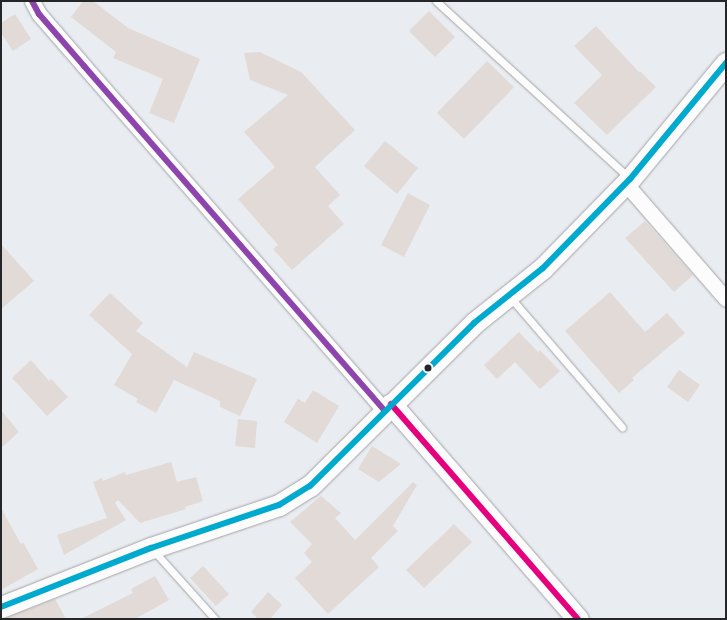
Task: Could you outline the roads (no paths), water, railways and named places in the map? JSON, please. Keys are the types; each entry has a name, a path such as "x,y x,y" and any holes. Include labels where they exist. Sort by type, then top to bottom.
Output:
{"street":[{"path":"32,1 39,14 74,54 388,408 578,619"},
{"path":"1,607 151,548 279,505 310,486 474,324 543,268 628,182 726,63"},
{"path":"628,182 726,299"}],"lane":[{"path":"436,1 628,182"},
{"path":"509,296 622,427"},
{"path":"151,548 215,619"}]}
